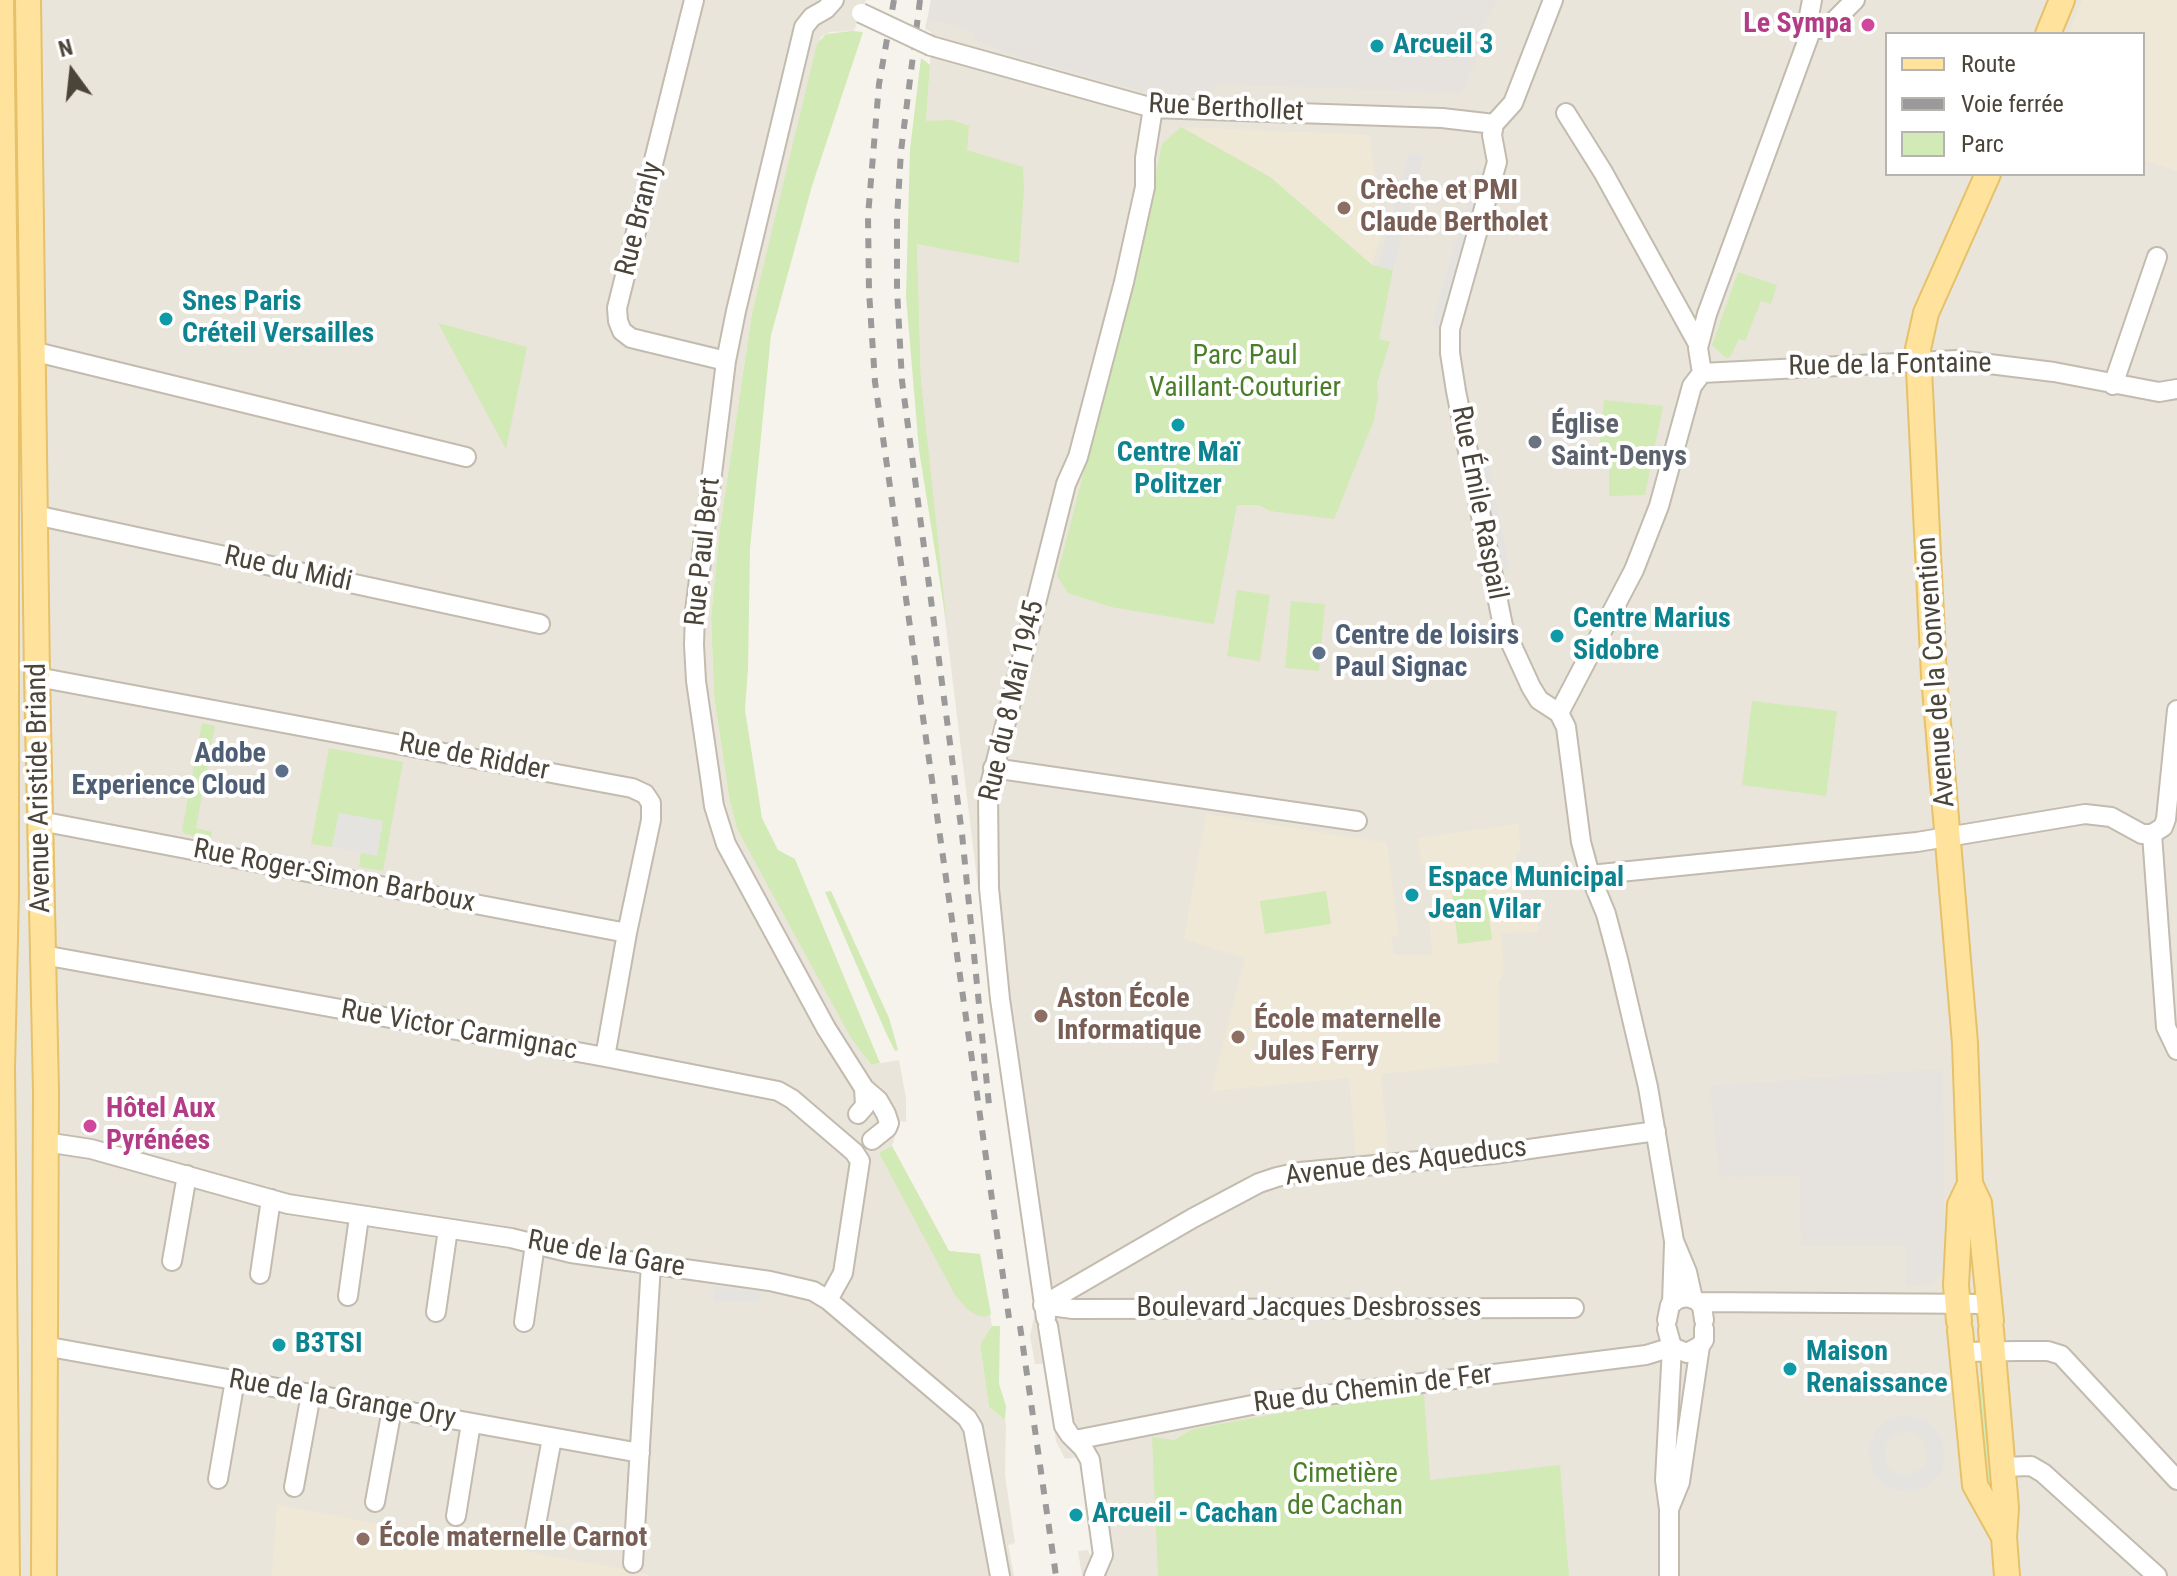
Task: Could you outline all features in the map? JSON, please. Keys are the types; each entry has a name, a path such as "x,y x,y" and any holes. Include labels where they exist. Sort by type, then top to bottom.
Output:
{"main road":[{"name":"Avenue Aristide Briand","path":"1,0 1,1068 7,1576"},
{"name":"Avenue Aristide Briand","path":"28,0 46,1070 44,1576"},
{"path":"2049,32 2062,0"},
{"name":"Avenue de la Convention","path":"1970,1184 1960,1205 1959,1326 1975,1485 1992,1492 2000,1467 1991,1326 1979,1203 1970,1184 1965,1043 1934,676 1919,362 1919,337 1926,313 1987,176"},
{"path":"1,1068 46,1070"},
{"path":"1992,1492 2006,1527 2007,1576"}],"street":[{"name":"Rue Branly","path":"694,0 617,308 618,321 622,331 631,338 726,361"},
{"name":"Rue Paul Bert","path":"828,1300 843,1273 864,1146 887,1128 888,1119 878,1100 864,1088 826,1028 726,844 714,806 696,681 695,611 726,361 736,311 804,27 833,0"},
{"name":"Rue Berthollet","path":"833,0 931,46 1153,108 1442,118 1494,124"},
{"path":"1494,124 1513,103 1553,0"},
{"path":"1559,713 1634,570 1659,506 1692,386 1700,374 1698,344 1812,28 1809,16 1812,0"},
{"path":"1812,28 1821,29 1830,25 1855,0"},
{"name":"Rue du 8 Mai 1945","path":"1094,1576 1103,1555 1090,1460 1064,1426 1002,1013 989,888 988,793 1066,484 1078,457 1124,282 1145,187 1145,158 1153,108"},
{"path":"1566,113 1603,172 1698,344"},
{"name":"Rue Émile Raspail","path":"1494,124 1492,135 1497,162 1450,329 1450,353 1503,626 1531,687 1539,700 1559,713 1569,738 1580,834 1590,875 1614,944 1656,1131 1674,1241 1665,1480 1669,1509"},
{"path":"2113,385 2157,257"},
{"path":"32,351 466,457"},
{"name":"Rue de la Fontaine","path":"1700,374 1957,360 2054,372 2159,392 2177,389"},
{"name":"Rue du Midi","path":"35,515 540,624"},
{"name":"Rue de Ridder","path":"37,677 632,788 645,794 652,809 605,1057"},
{"path":"1590,875 1949,838 2085,814 2111,817 2142,834 2152,834 2163,827 2166,819 2177,710"},
{"path":"993,768 1357,821"},
{"name":"Rue Roger-Simon Barboux","path":"40,821 627,933"},
{"path":"2152,834 2166,1027 2177,1050"},
{"name":"Rue Victor Carmignac","path":"43,955 778,1091 829,1130 864,1146"},
{"path":"829,1130 865,1106 864,1088"},
{"name":"Avenue des Aqueducs","path":"1046,1316 1193,1218 1259,1183 1277,1177 1300,1172 1494,1154 1656,1131"},
{"name":"Rue de la Gare","path":"45,1142 91,1149 271,1199 359,1217 448,1229 571,1253 770,1281 813,1291 828,1300 967,1418 973,1428 1000,1576"},
{"path":"172,1261 187,1175"},
{"path":"260,1274 271,1199"},
{"path":"348,1296 359,1217"},
{"path":"436,1312 448,1229"},
{"name":"Rue Émile Raspail","path":"1674,1241 1695,1300 1703,1309 1703,1332"},
{"path":"524,1322 535,1244"},
{"path":"633,1563 651,1264"},
{"path":"1703,1332 1687,1353 1669,1325 1681,1298 1959,1326 1991,1326 2061,1355 2177,1480"},
{"name":"Boulevard Jacques Desbrosses","path":"1046,1316 1073,1309 1574,1308"},
{"name":"Rue du Chemin de Fer","path":"1075,1440 1262,1403 1646,1355 1669,1325"},
{"path":"1959,1326 1991,1326"},
{"path":"1669,1576 1669,1509 1680,1482 1703,1332"},
{"name":"Rue de la Grange Ory","path":"44,1346 640,1453"},
{"path":"218,1479 235,1380"},
{"path":"294,1487 311,1394"},
{"path":"375,1502 392,1409"},
{"path":"456,1516 471,1423"},
{"path":"535,1530 552,1438"},
{"path":"2000,1467 2031,1466 2043,1473 2157,1576"}],"shaded area":[{"path":"0,0 866,0 854,31 830,32 821,37 752,313 720,527 711,617 714,696 729,797 737,829 870,1065 899,1060 906,1098 906,1122 900,1121 892,1146 949,1251 980,1254 992,1326 980,1344 989,1407 1005,1420 1006,1425 1005,1475 1015,1543 1008,1545 1014,1576 0,1576"},
{"path":"931,0 2177,0 2177,1576 1082,1576 1078,1551 1088,1550 1090,1555 1094,1554 1080,1457 1065,1459 1056,1441 1044,1364 1035,1364 1030,1336 1035,1312 996,1034 943,602 921,379 917,244 931,32 925,29"},
{"path":"931,0 1497,0 1474,47 1480,51 1461,93 1218,84 1209,95 1151,94 1015,56 973,39 975,33 943,23 931,20 926,29"},
{"path":"2082,0 2177,0 2177,171 2145,161 2145,32 2069,32"},
{"name":"Crèche et PMI Claude Bertholet","path":"1181,127 1369,135 1383,226 1372,265 1270,177"},
{"path":"1409,152 1423,156 1393,270 1378,266"},
{"path":"1477,170 1504,178 1466,304 1460,338 1445,334 1432,323"},
{"path":"1488,459 1509,567 1497,576 1476,470"},
{"path":"339,813 383,821 377,856 332,847"},
{"path":"1206,814 1387,843 1398,936 1391,937 1394,955 1433,955 1429,920 1434,919 1429,870 1422,863 1418,838 1518,824 1521,852 1515,853 1523,903 1534,902 1539,932 1501,933 1504,972 1499,983 1498,1062 1381,1074 1388,1151 1356,1155 1349,1078 1211,1091 1245,958 1184,939"},
{"path":"1943,1069 1944,1271 1929,1285 1906,1286 1906,1246 1801,1246 1800,1176 1719,1177 1712,1086"},
{"path":"714,1286 761,1292 759,1303 714,1301"},
{"path":"1905,1415 1924,1419 1942,1440 1944,1466 1924,1488 1912,1492 1885,1487 1873,1473 1868,1455 1875,1431 1887,1420","holes":["1908,1431 1921,1437 1928,1455 1924,1467 1907,1476 1889,1469 1884,1455 1893,1435"]},
{"name":"École maternelle Carnot","path":"277,1505 648,1574 648,1576 272,1576"}],"green space":[{"path":"863,32 812,186 771,335 750,548 745,710 762,818 778,850 795,859 880,1063 871,1065 850,1036 737,829 729,797 714,696 711,617 720,527 752,313 817,44 826,34"},
{"path":"921,58 930,65 926,121 952,120 969,126 967,150 1023,167 1024,188 1019,263 917,244 921,379 947,627 919,450 906,297 910,149"},
{"name":"Parc Paul Vaillant-Couturier","path":"1181,127 1270,177 1372,265 1393,270 1379,339 1390,342 1377,383 1374,420 1334,519 1270,511 1259,505 1237,505 1214,624 1111,607 1068,593 1057,576 1131,288 1162,144"},
{"path":"1738,272 1777,285 1771,304 1761,301 1745,341 1739,339 1730,357 1726,358 1712,345"},
{"path":"438,323 527,347 506,449"},
{"path":"1604,400 1663,406 1645,495 1609,496 1609,463 1598,462"},
{"path":"1237,590 1270,595 1260,661 1227,656"},
{"path":"1291,601 1325,604 1319,671 1285,668"},
{"path":"1752,701 1837,711 1826,796 1742,785"},
{"path":"202,723 215,726 196,828 212,832 211,839 185,834 182,830"},
{"path":"329,748 403,762 383,871 359,867 361,853 377,855 382,821 339,813 332,847 311,844"},
{"path":"1484,874 1492,940 1458,944 1450,878"},
{"path":"831,891 889,1018 898,1050 895,1051 886,1033 825,892"},
{"path":"1326,891 1331,924 1265,934 1260,901"},
{"path":"892,1146 949,1251 980,1254 991,1314 985,1317 977,1315 955,1295 879,1153"},
{"path":"992,1326 1000,1326 999,1384 1006,1406 1005,1420 989,1407 980,1344"},
{"path":"1986,1381 1992,1483 1987,1486 1984,1485 1973,1382"},
{"name":"Cimetière de Cachan","path":"1424,1394 1430,1480 1560,1465 1569,1576 1158,1576 1152,1437 1174,1440 1193,1429 1281,1413"}],"railway":[{"path":"894,0 879,84 868,216 875,382 1009,1318"},
{"path":"920,0 901,151 897,218 902,381 962,834 989,1105"},
{"path":"1020,1326 1056,1576"}],"place":[{"name":"Le Sympa","path":"1868,25"},
{"name":"Arcueil 3","path":"1377,46"},
{"name":"Crèche et PMI Claude Bertholet","path":"1344,208"},
{"name":"Snes Paris Créteil Versailles","path":"166,319"},
{"name":"Centre Maï Politzer","path":"1178,425"},
{"name":"Église Saint-Denys","path":"1535,442"},
{"name":"Centre Marius Sidobre","path":"1557,636"},
{"name":"Centre de loisirs Paul Signac","path":"1319,653"},
{"name":"Adobe Experience Cloud","path":"282,771"},
{"name":"Espace Municipal Jean Vilar","path":"1412,895"},
{"name":"Aston École Informatique","path":"1041,1016"},
{"name":"École maternelle Jules Ferry","path":"1238,1037"},
{"name":"Hôtel Aux Pyrénées","path":"90,1126"},
{"name":"B3TSI","path":"279,1345"},
{"name":"Maison Renaissance","path":"1790,1369"},
{"name":"Arcueil - Cachan","path":"1076,1515"},
{"name":"École maternelle Carnot","path":"363,1539"}]}
